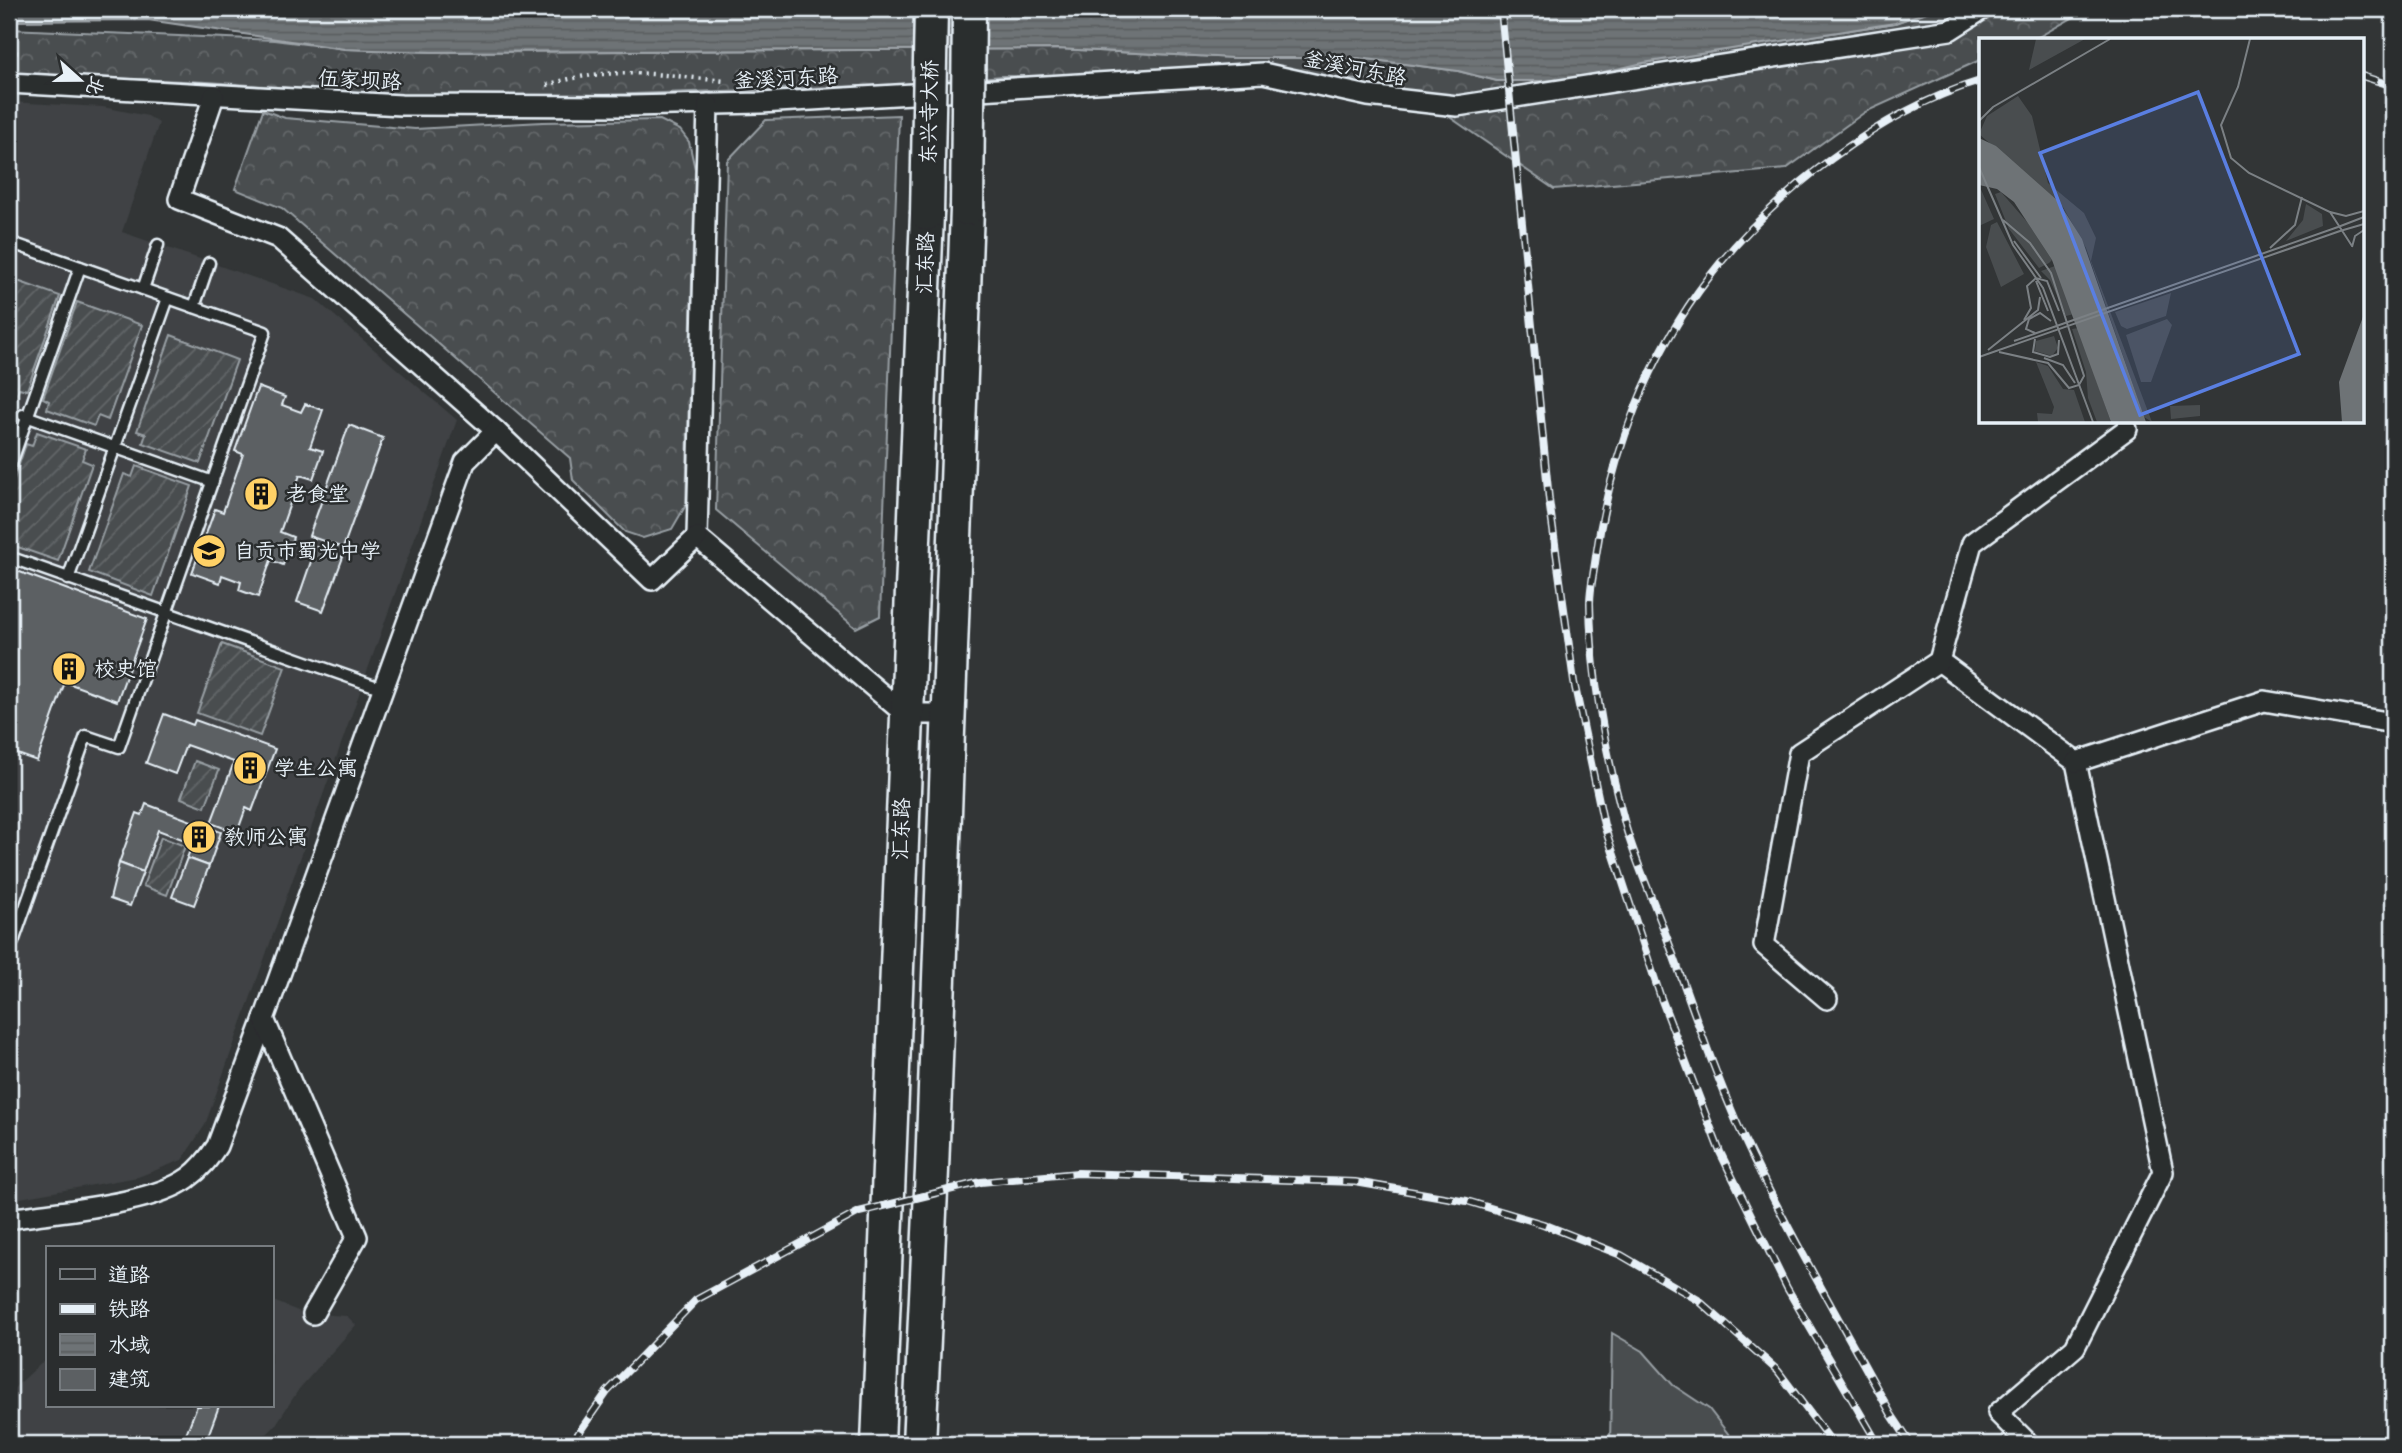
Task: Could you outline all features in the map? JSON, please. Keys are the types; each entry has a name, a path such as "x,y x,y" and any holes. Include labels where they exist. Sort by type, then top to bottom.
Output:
{"main road":[{"name":"东兴寺大桥","path":"927,214 931,9"},
{"name":"东兴寺大桥","path":"967,209 969,9"},
{"name":"汇东路","path":"919,1444 932,1170 967,209"},
{"name":"汇东路","path":"878,1444 927,214"}],"street":[{"name":"釜溪河东路","path":"708,104 1263,73 1367,96 1457,106 1950,30 1983,9"},
{"name":"伍家坝路","path":"9,83 401,105 708,104"},
{"path":"214,96 179,199 278,238 496,431 652,580 697,537 708,104"},
{"path":"1827,999 1764,946 1799,753 1940,661 1972,543 2127,429"},
{"path":"9,1219 147,1195 188,1178 207,1161 217,1146 465,462 496,431"},
{"path":"697,537 905,715 948,714"},
{"path":"1940,661 2076,762 2163,1172 2075,1347 1998,1413 2029,1444"},
{"path":"2076,762 2264,701 2393,723"},
{"path":"264,1019 357,1237 313,1314"}],"lane":[{"path":"9,242 265,332 119,747 86,736 13,942 9,945"},
{"path":"143,289 158,245"},
{"path":"194,307 209,263"},
{"path":"9,468 80,267"},
{"path":"68,579 168,298"},
{"path":"23,415 213,482"},
{"path":"9,556 383,689"}],"path":[{"path":"9,52 23,53"},
{"path":"540,87 596,72 631,71 727,82"}],"shaded area":[{"name":"自贡市蜀光中学","path":"9,102 103,107 148,116 159,123 122,232 315,299 457,420 205,1125 182,1160 138,1177 9,1200"},
{"path":"273,1301 303,1313 347,1316 356,1325 299,1389 275,1426 257,1444 9,1444 11,1391 46,1359 46,1408 273,1408"}],"green space":[{"path":"1935,9 2088,9 2037,38 1979,38 1979,60 1865,112 1786,169 1554,189 1422,98 1385,80 1003,76 893,85 457,100 207,82 9,74 9,29 274,40 345,49 432,52 1058,49 1235,58 1359,58 1458,71 1497,81 1543,81 1582,77 1643,63 1895,23"},
{"path":"263,110 285,118 415,129 543,122 660,120 680,130 689,142 695,169 686,505 672,529 643,538 625,532 573,480 570,458 282,208 235,189"},
{"path":"899,115 880,616 856,628 716,510 727,161 766,120"},
{"path":"9,278 60,296 27,390 19,388 9,417"},
{"path":"77,302 142,325 108,420 98,416 94,426 47,409 49,401 43,398"},
{"path":"171,335 237,360 200,463 143,443 146,434 137,431"},
{"path":"37,432 86,449 82,460 92,464 58,561 9,544 9,494 26,444 32,446"},
{"path":"136,466 192,486 153,596 89,572 124,474 132,477"},
{"path":"222,644 285,667 260,736 197,713"},
{"path":"195,761 219,770 205,807 181,798"},
{"path":"161,837 185,846 167,895 143,886"},
{"path":"1612,1333 1643,1351 1673,1385 1709,1409 1736,1444 1610,1444"}],"water":[{"path":"9,9 1935,9 1895,23 1643,63 1582,77 1543,81 1497,81 1458,71 1359,58 1235,58 1058,49 432,52 345,49 148,20 9,21"}],"building":[{"name":"老食堂","path":"258,387 285,397 282,405 301,412 305,404 323,410 310,447 323,451 313,479 300,475 280,532 293,537 283,565 271,560 258,597 239,590 241,582 222,575 220,583 192,573 215,509 223,512 243,454 235,451"},
{"path":"349,425 383,438 343,548 309,536"},
{"path":"316,547 343,557 323,611 297,602"},
{"name":"校史馆","path":"9,568 147,619 117,701 65,682 37,761 9,751"},
{"name":"学生公寓","path":"164,714 193,725 195,720 275,749 252,811 246,808 237,833 211,823 234,762 186,745 175,774 146,763"},
{"name":"教师公寓","path":"146,804 221,832 209,866 187,858 193,843 158,830 143,872 119,863 137,813 142,815"},
{"path":"187,858 209,866 194,905 172,897"},
{"path":"119,863 143,872 130,906 110,899"},
{"path":"196,1408 218,1408 205,1444 182,1444"}],"railway":[{"path":"1501,9 1549,500 1574,682 1604,825 1661,998 1720,1152 1787,1288 1878,1444"},
{"path":"2364,77 2393,86"},
{"path":"1911,1444 1891,1414 1769,1190 1707,1049 1626,828 1606,745 1597,688 1590,597 1611,481 1635,408 1668,339 1710,276 1765,215 1831,159 1905,112 1979,81"},
{"path":"571,1444 607,1392 696,1300 859,1212 981,1182 1078,1173 1355,1182 1467,1201 1543,1224 1621,1255 1698,1300 1778,1371 1833,1444"}],"place":[{"name":"老食堂","path":"261,494"},
{"name":"自贡市蜀光中学","path":"209,551"},
{"name":"校史馆","path":"69,669"},
{"name":"学生公寓","path":"250,768"},
{"name":"教师公寓","path":"199,837"}]}
